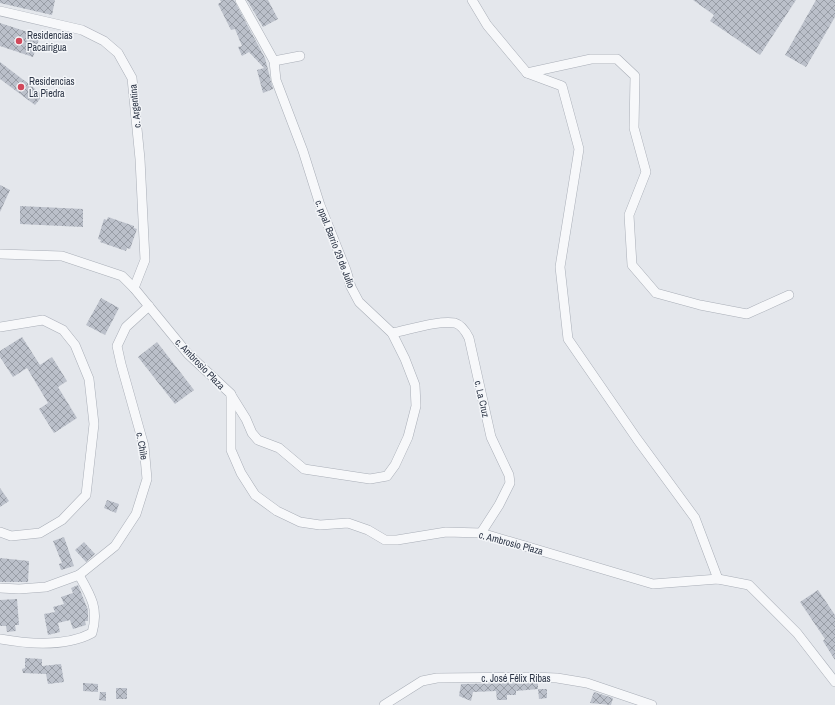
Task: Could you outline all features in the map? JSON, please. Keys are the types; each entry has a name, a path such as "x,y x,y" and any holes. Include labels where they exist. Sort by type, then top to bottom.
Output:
{"street":[{"name":"c. ppal. Barrio 29 de Julio","path":"231,394 246,419 252,433 258,440 279,448 304,469 370,479 387,476 395,465 408,437 416,406 415,385 405,358 392,333 359,302 351,287 276,80 274,61 240,0"},
{"path":"472,0 487,25 527,73 562,86 579,149 560,267 568,340 637,439 695,518 718,579"},
{"name":"c. Argentina","path":"0,11 82,30 104,40 118,53 132,78 140,159 145,260 134,288"},
{"path":"274,61 300,56"},
{"path":"527,73 591,59 618,59 635,76 634,128 646,172 629,215 632,265 656,293 700,305 747,314 789,295"},
{"name":"c. Ambrosio Plaza","path":"0,254 62,256 122,276 134,288 188,354 231,394 231,450 241,473 255,495 277,511 300,522 320,525 348,523 368,530 385,540 397,540 446,532 481,533 653,584 718,579 749,585 797,633 835,682"},
{"name":"c. Chile","path":"0,588 19,590 46,587 79,575 115,546 136,514 147,479 144,446 120,364 117,346 126,327 149,306"},
{"path":"0,327 43,320 63,330 75,345 88,379 94,424 86,494 62,520 40,533 11,536 0,532"},
{"name":"c. La Cruz","path":"392,333 436,324 455,323 465,330 469,338 491,437 509,475 510,482 499,505 481,533"},
{"path":"0,639 44,642 83,638 92,634 96,619 93,603 79,575"},
{"name":"c. José Félix Ribas","path":"384,705 422,681 437,678 533,677 557,678 587,684 652,705"}],"building":[{"path":"0,0 55,0 52,15 0,3"},
{"path":"220,0 234,0 265,58 273,89 263,93 257,70 264,68 249,52 242,56 238,47 242,46 235,29 231,30 218,4 221,2"},
{"path":"247,0 268,0 278,19 263,27"},
{"path":"693,0 796,0 760,55 710,21 714,15"},
{"path":"816,0 835,0 835,17 806,67 785,55"},
{"name":"Residencias Pacairigua","path":"0,23 40,36 33,57 0,46"},
{"name":"Residencias La Piedra","path":"0,62 43,95 35,105 0,79"},
{"path":"0,185 10,190 0,212"},
{"path":"20,206 83,209 83,227 20,224"},
{"path":"108,217 134,226 134,228 137,229 130,249 127,248 126,251 100,242 101,240 98,239 104,219 107,220"},
{"path":"101,298 119,308 105,335 86,325"},
{"path":"22,337 40,365 52,357 67,381 58,387 77,418 54,433 39,409 48,403 27,368 13,377 0,357 0,351"},
{"path":"157,342 194,390 175,404 138,357"},
{"path":"0,488 9,501 0,507"},
{"path":"107,500 119,504 116,513 104,508"},
{"path":"64,537 74,566 61,570 59,564 62,563 53,541"},
{"path":"84,542 95,554 86,562 75,550"},
{"path":"0,558 29,561 28,582 0,582"},
{"path":"78,585 88,610 88,621 85,621 86,625 73,629 70,620 58,623 60,632 48,635 44,614 55,612 53,607 64,604 61,597 73,593 71,588"},
{"path":"818,590 835,615 835,660 823,641 825,639 800,602"},
{"path":"17,599 19,625 15,625 16,631 7,632 6,626 0,626 0,600"},
{"path":"25,658 42,659 42,666 61,664 64,682 48,684 46,674 23,673 22,669 25,668"},
{"path":"83,683 98,684 98,692 83,691"},
{"path":"538,683 538,689 516,691 516,695 507,695 507,700 497,700 496,691 473,692 471,701 459,696 461,684"},
{"path":"116,688 127,688 127,699 116,699"},
{"path":"538,689 547,689 547,698 539,699"},
{"path":"100,692 106,692 106,701 99,700"},
{"path":"594,692 613,698 611,705 590,703"}],"place":[{"name":"Residencias Pacairigua","path":"19,41"},
{"name":"Residencias La Piedra","path":"21,87"}]}
